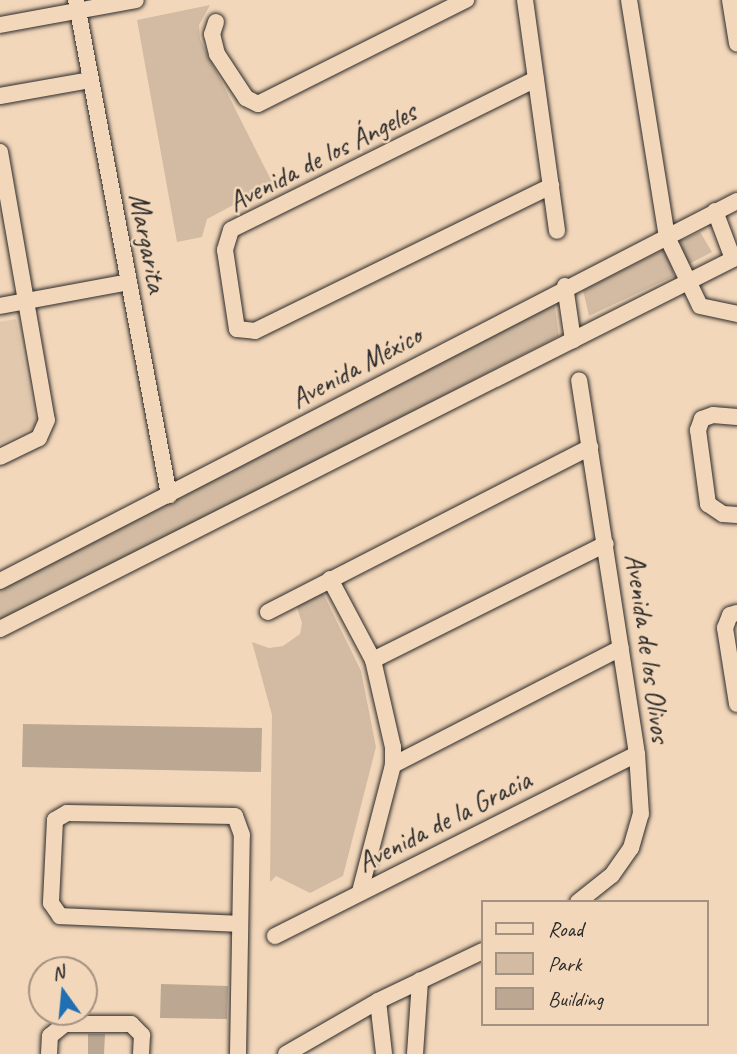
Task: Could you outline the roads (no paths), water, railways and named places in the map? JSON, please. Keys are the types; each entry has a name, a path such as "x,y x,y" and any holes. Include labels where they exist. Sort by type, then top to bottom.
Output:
{"street":[{"path":"0,25 77,5 136,0"},
{"path":"216,22 212,34 217,54 246,98 258,104 466,0"},
{"path":"524,0 557,231"},
{"path":"629,0 667,237 686,282 700,306 737,314"},
{"path":"730,0 737,43"},
{"name":"Margarita","path":"77,5 169,495"},
{"name":"Avenida de los Ángeles","path":"536,79 231,230 225,250 237,329 255,331 551,186"},
{"path":"0,96 90,80"},
{"path":"0,152 4,200 26,301 47,420 39,438 0,457"},
{"name":"Avenida México","path":"0,581 565,286 737,201"},
{"path":"0,629 735,258 715,211"},
{"path":"0,306 129,282"},
{"path":"565,286 573,340"},
{"name":"Avenida de los Olivos","path":"579,380 621,648 636,754 641,814 631,848 612,875 581,900"},
{"path":"734,515 708,504 698,430 702,419 713,415 737,417"},
{"path":"268,612 590,447"},
{"path":"373,660 606,544"},
{"path":"330,579 373,660 390,725 393,765 360,892"},
{"path":"733,614 725,628 737,705"},
{"path":"393,765 621,648"},
{"name":"Avenida de la Gracia","path":"275,936 636,754"},
{"path":"238,1054 242,835 235,816 67,813 55,820 51,903 60,916 240,924"},
{"path":"286,1054 419,980 482,951"},
{"path":"415,1054 419,980"},
{"path":"379,1001 384,1054"},
{"path":"50,1054 50,1036 59,1027 105,1024 136,1026 142,1035 141,1054"}]}
